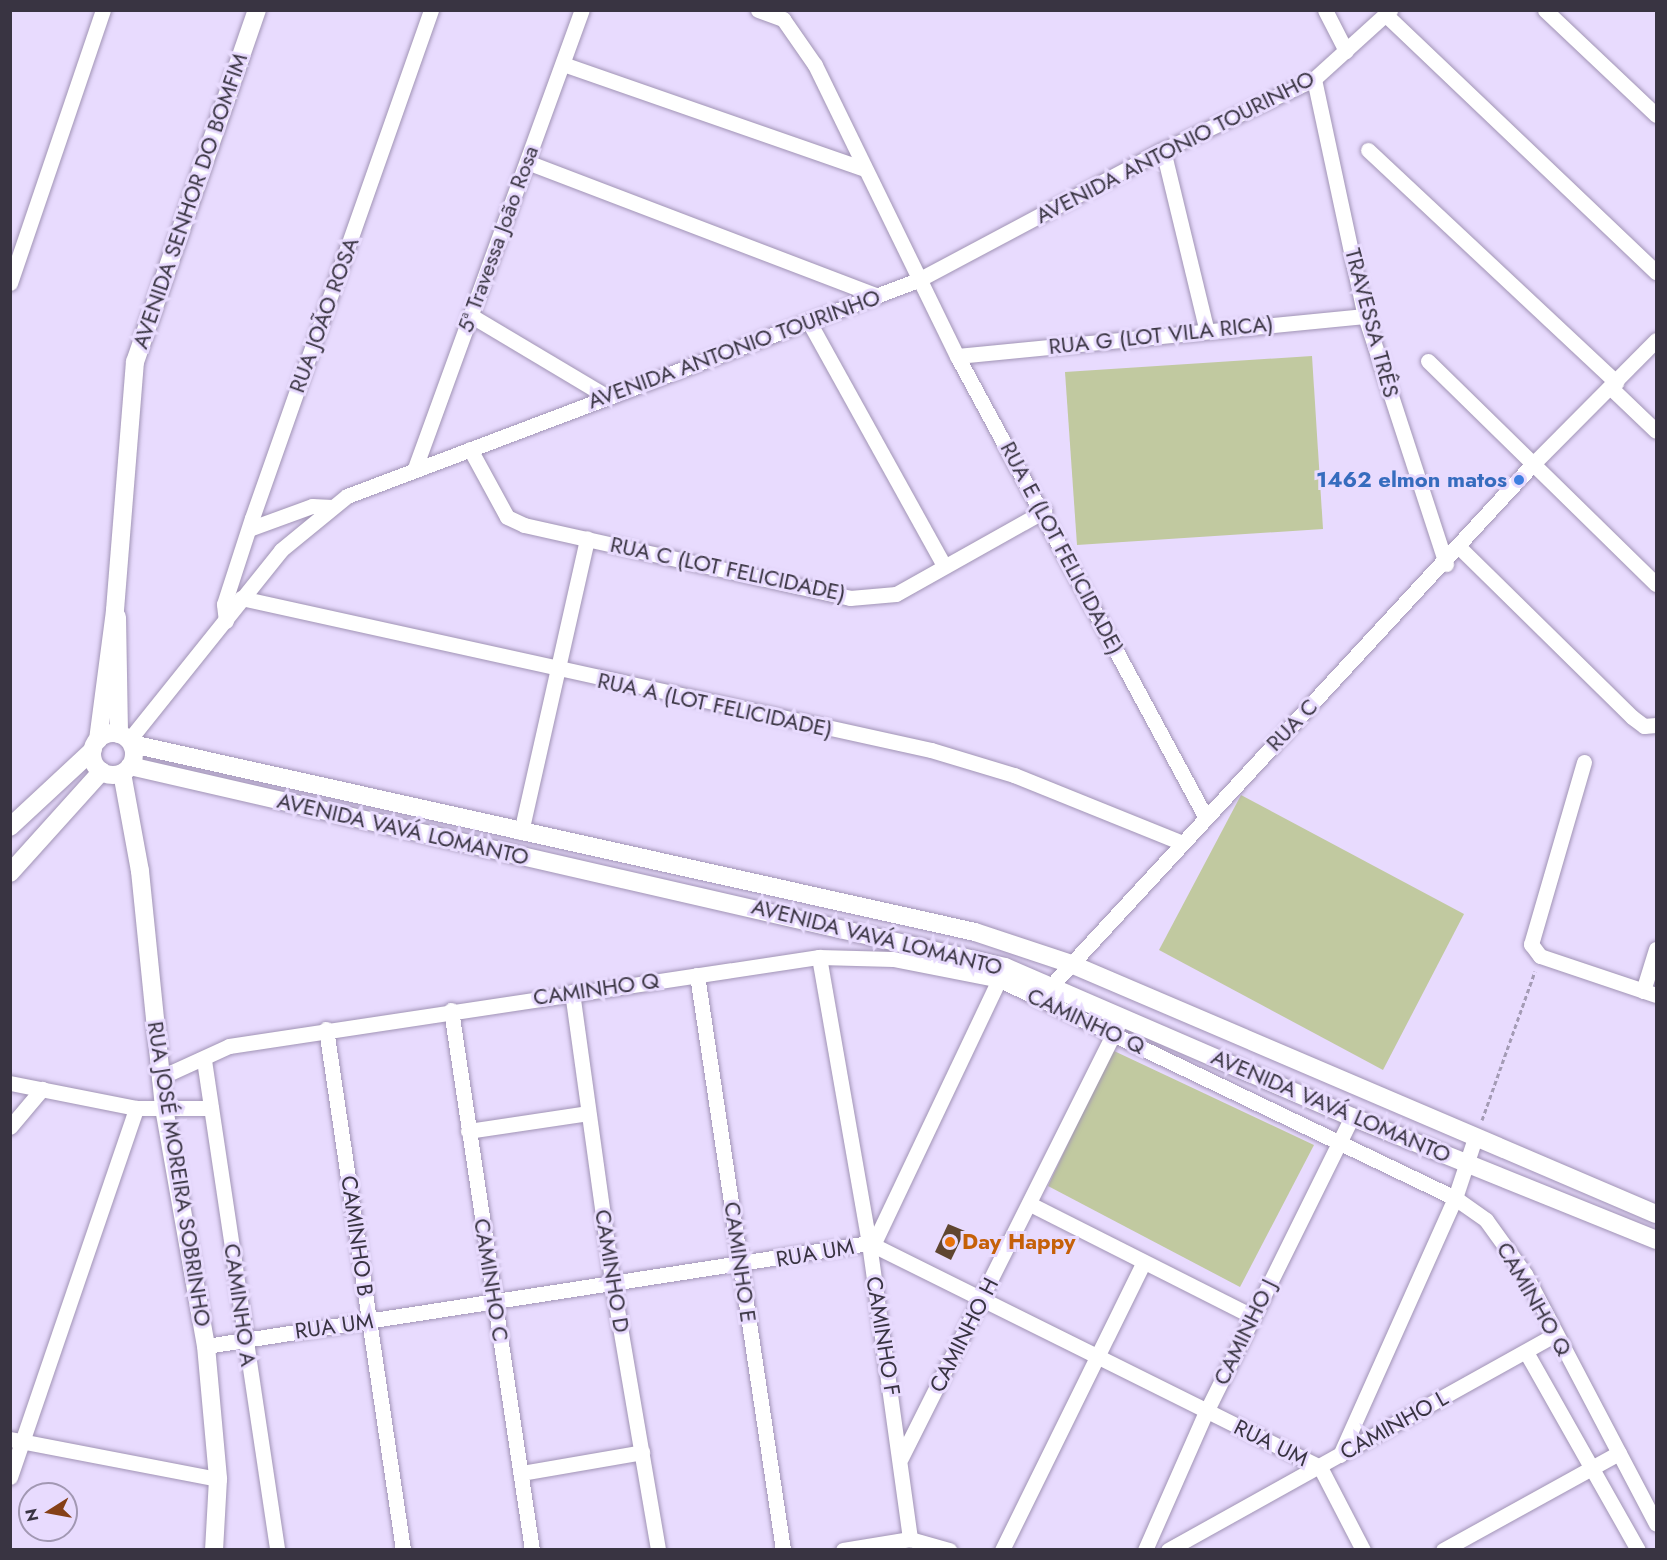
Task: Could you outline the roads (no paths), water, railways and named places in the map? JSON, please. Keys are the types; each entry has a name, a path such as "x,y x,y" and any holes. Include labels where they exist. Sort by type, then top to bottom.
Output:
{"street":[{"path":"10,283 103,10"},
{"name":"AVENIDA SENHOR DO BOMFIM","path":"95,745 115,610 135,362 257,10"},
{"name":"RUA JOÃO ROSA","path":"226,621 224,604 249,529 432,10"},
{"name":"5ª Travessa João Rosa","path":"415,468 582,10"},
{"path":"758,10 784,15"},
{"path":"1325,10 1346,51"},
{"path":"1545,10 1656,115"},
{"path":"1388,13 1656,272"},
{"name":"AVENIDA ANTONIO TOURINHO","path":"127,739 226,621 241,598 281,550 332,507 372,483 470,449 918,280 1163,150 1314,79 1388,13"},
{"name":"RUA E (LOT FELICIDADE)","path":"784,15 815,65 957,356 1044,511 1206,816"},
{"path":"563,64 865,169"},
{"name":"TRAVESSA TRÊS","path":"1314,79 1365,316 1446,564"},
{"path":"1163,150 1206,328"},
{"path":"1368,150 1614,385 1656,431"},
{"path":"527,162 877,296"},
{"path":"470,315 606,396"},
{"name":"RUA G (LOT VILA RICA)","path":"957,356 1206,328 1365,316"},
{"path":"808,322 945,566"},
{"name":"RUA C","path":"1051,986 1180,842 1446,564 1458,546 1532,465 1614,385 1656,340"},
{"path":"1428,361 1656,584"},
{"name":"RUA C (LOT FELICIDADE)","path":"470,449 507,517 587,538 850,598 896,594 1044,511"},
{"path":"249,529 312,506 332,507"},
{"path":"520,832 587,538"},
{"path":"1458,546 1650,725"},
{"name":"RUA A (LOT FELICIDADE)","path":"241,598 556,672 931,750 1014,775 1180,842"},
{"name":"AVENIDA SENHOR DO BOMFIM","path":"115,610 120,636 127,739"},
{"path":"10,827 95,745 127,739"},
{"name":"RUA JOSÉ MOREIRA SOBRINHO","path":"127,739 126,770 140,871 159,1078 206,1347 218,1479 216,1547"},
{"name":"AVENIDA VAVÁ LOMANTO","path":"127,739 520,832 964,930 1071,963 1656,1214"},
{"path":"10,873 102,771 95,745"},
{"path":"1584,762 1531,944 1540,956 1649,993 1656,949"},
{"name":"AVENIDA VAVÁ LOMANTO","path":"102,771 126,770 921,944 1002,974 1051,986 1118,1025 1656,1240"},
{"name":"CAMINHO Q","path":"159,1078 204,1060 229,1046 451,1010 819,957 893,959 1002,974 1118,1025 1341,1145 1455,1198 1486,1220 1525,1274 1656,1524"},
{"name":"CAMINHO F","path":"819,957 871,1244 910,1539"},
{"path":"871,1244 1002,974"},
{"name":"CAMINHO E","path":"697,975 783,1550"},
{"name":"CAMINHO D","path":"572,992 613,1286 658,1550"},
{"name":"CAMINHO C","path":"451,1010 532,1550"},
{"name":"CAMINHO H","path":"901,1458 1032,1205 1118,1025"},
{"name":"CAMINHO B","path":"326,1029 403,1550"},
{"name":"CAMINHO A","path":"204,1060 277,1550"},
{"path":"10,1083 136,1108 211,1108"},
{"path":"10,1127 42,1089"},
{"path":"10,1477 17,1440 136,1108"},
{"path":"468,1131 588,1113"},
{"name":"CAMINHO J","path":"1145,1550 1206,1412 1252,1316 1341,1145 1352,1118"},
{"path":"1340,1455 1455,1198 1475,1138"},
{"path":"1032,1205 1252,1316"},
{"name":"RUA UM","path":"206,1347 244,1339 495,1304 871,1244 1320,1467 1364,1550"},
{"path":"1002,1550 1096,1355 1144,1262"},
{"name":"CAMINHO L","path":"1168,1550 1556,1334"},
{"name":"CAMINHO Q","path":"1526,1352 1594,1467 1638,1550"},
{"path":"17,1440 218,1479"},
{"path":"521,1473 642,1452"},
{"path":"1443,1550 1619,1453"},
{"path":"843,1550 910,1539 949,1550"}],"place":[{"name":"1462 elmon matos","path":"1519,480"},
{"name":"Day Happy","path":"950,1242"}]}
